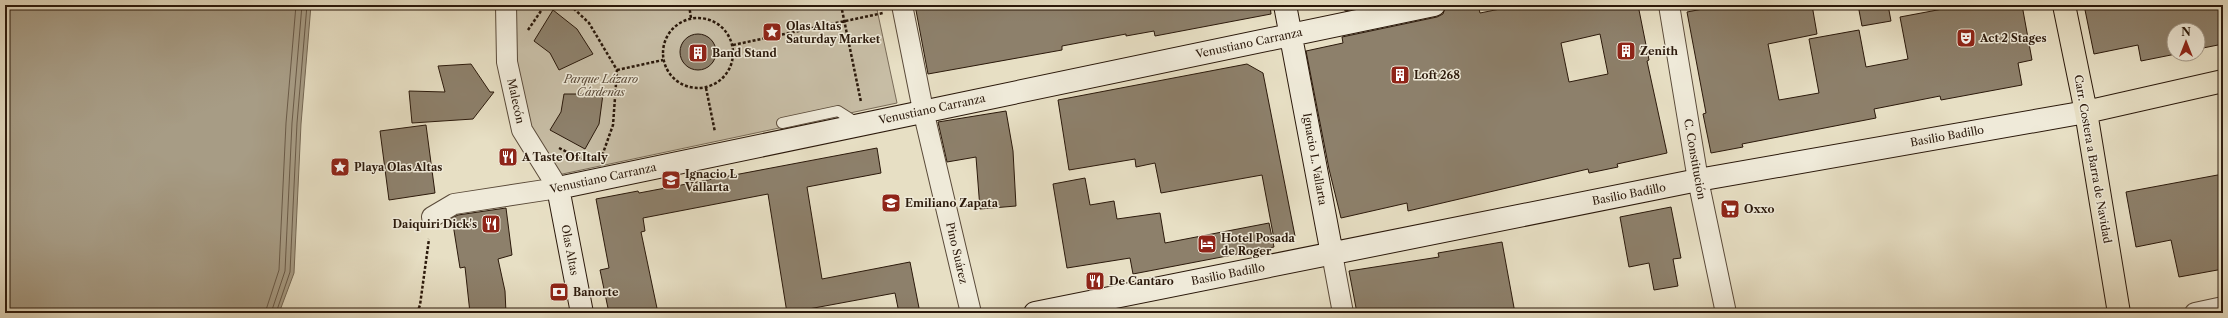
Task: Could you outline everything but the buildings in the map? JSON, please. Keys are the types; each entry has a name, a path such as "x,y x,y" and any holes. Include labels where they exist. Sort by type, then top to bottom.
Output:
{"main road":[{"name":"Carr. Costera a Barra de Navidad","path":"2064,5 2086,112 2119,313"},
{"name":"Basilio Badillo","path":"2086,112 2223,81"}],"street":[{"name":"Malecón","path":"506,5 508,62 522,130 558,188"},
{"name":"Ignacio L. Vallarta","path":"1285,5 1292,35 1343,313"},
{"name":"Venustiano Carranza","path":"432,217 454,204 558,188 923,110 1434,5"},
{"name":"C. Constitución","path":"1668,5 1698,180 1726,313"},
{"name":"Pino Suárez","path":"902,7 923,110 971,313"},
{"name":"Basilio Badillo","path":"1035,313 1698,180 2086,112"},
{"name":"Olas Altas","path":"558,188 582,313"},
{"path":"2195,313 2223,307"}],"lane":[{"path":"782,123 838,111 862,124"}],"path":[{"path":"570,5 590,23 617,70 613,125 593,180"},
{"path":"689,5 691,18"},
{"path":"841,5 860,100 862,124"},
{"path":"733,45 902,7"},
{"path":"691,18 704,18 716,22 725,29 733,45 732,64 727,75 718,83 706,88 695,88 684,85 674,79 667,70 663,60 663,49 672,28 691,18"},
{"path":"617,70 663,60"},
{"path":"706,88 715,132"},
{"path":"852,102 860,100"},
{"path":"707,133 722,130"},
{"path":"556,147 583,160 590,158"},
{"path":"596,157 610,154"},
{"path":"417,313 420,305 432,217"}],"green space":[{"name":"Parque Lázaro Cárdenas","path":"515,5 876,5 897,103 553,176 526,117 516,67"}],"water":[{"path":"5,5 311,5 301,124 294,273 279,313 5,313"}],"place":[{"name":"Olas Altas Saturday Market","path":"772,32"},
{"name":"Act 2 Stages","path":"1966,38"},
{"name":"Zenith","path":"1626,51"},
{"name":"Band Stand","path":"698,53"},
{"name":"Loft 268","path":"1400,75"},
{"name":"A Taste Of Italy","path":"508,157"},
{"name":"Playa Olas Altas","path":"340,167"},
{"name":"Ignacio L Vallarta","path":"671,180"},
{"name":"Emiliano Zapata","path":"891,203"},
{"name":"Oxxo","path":"1730,209"},
{"name":"Daiquiri Dick's","path":"491,224"},
{"name":"Hotel Posada de Roger","path":"1207,244"},
{"name":"De Cantaro","path":"1095,281"},
{"name":"Banorte","path":"559,292"}]}
